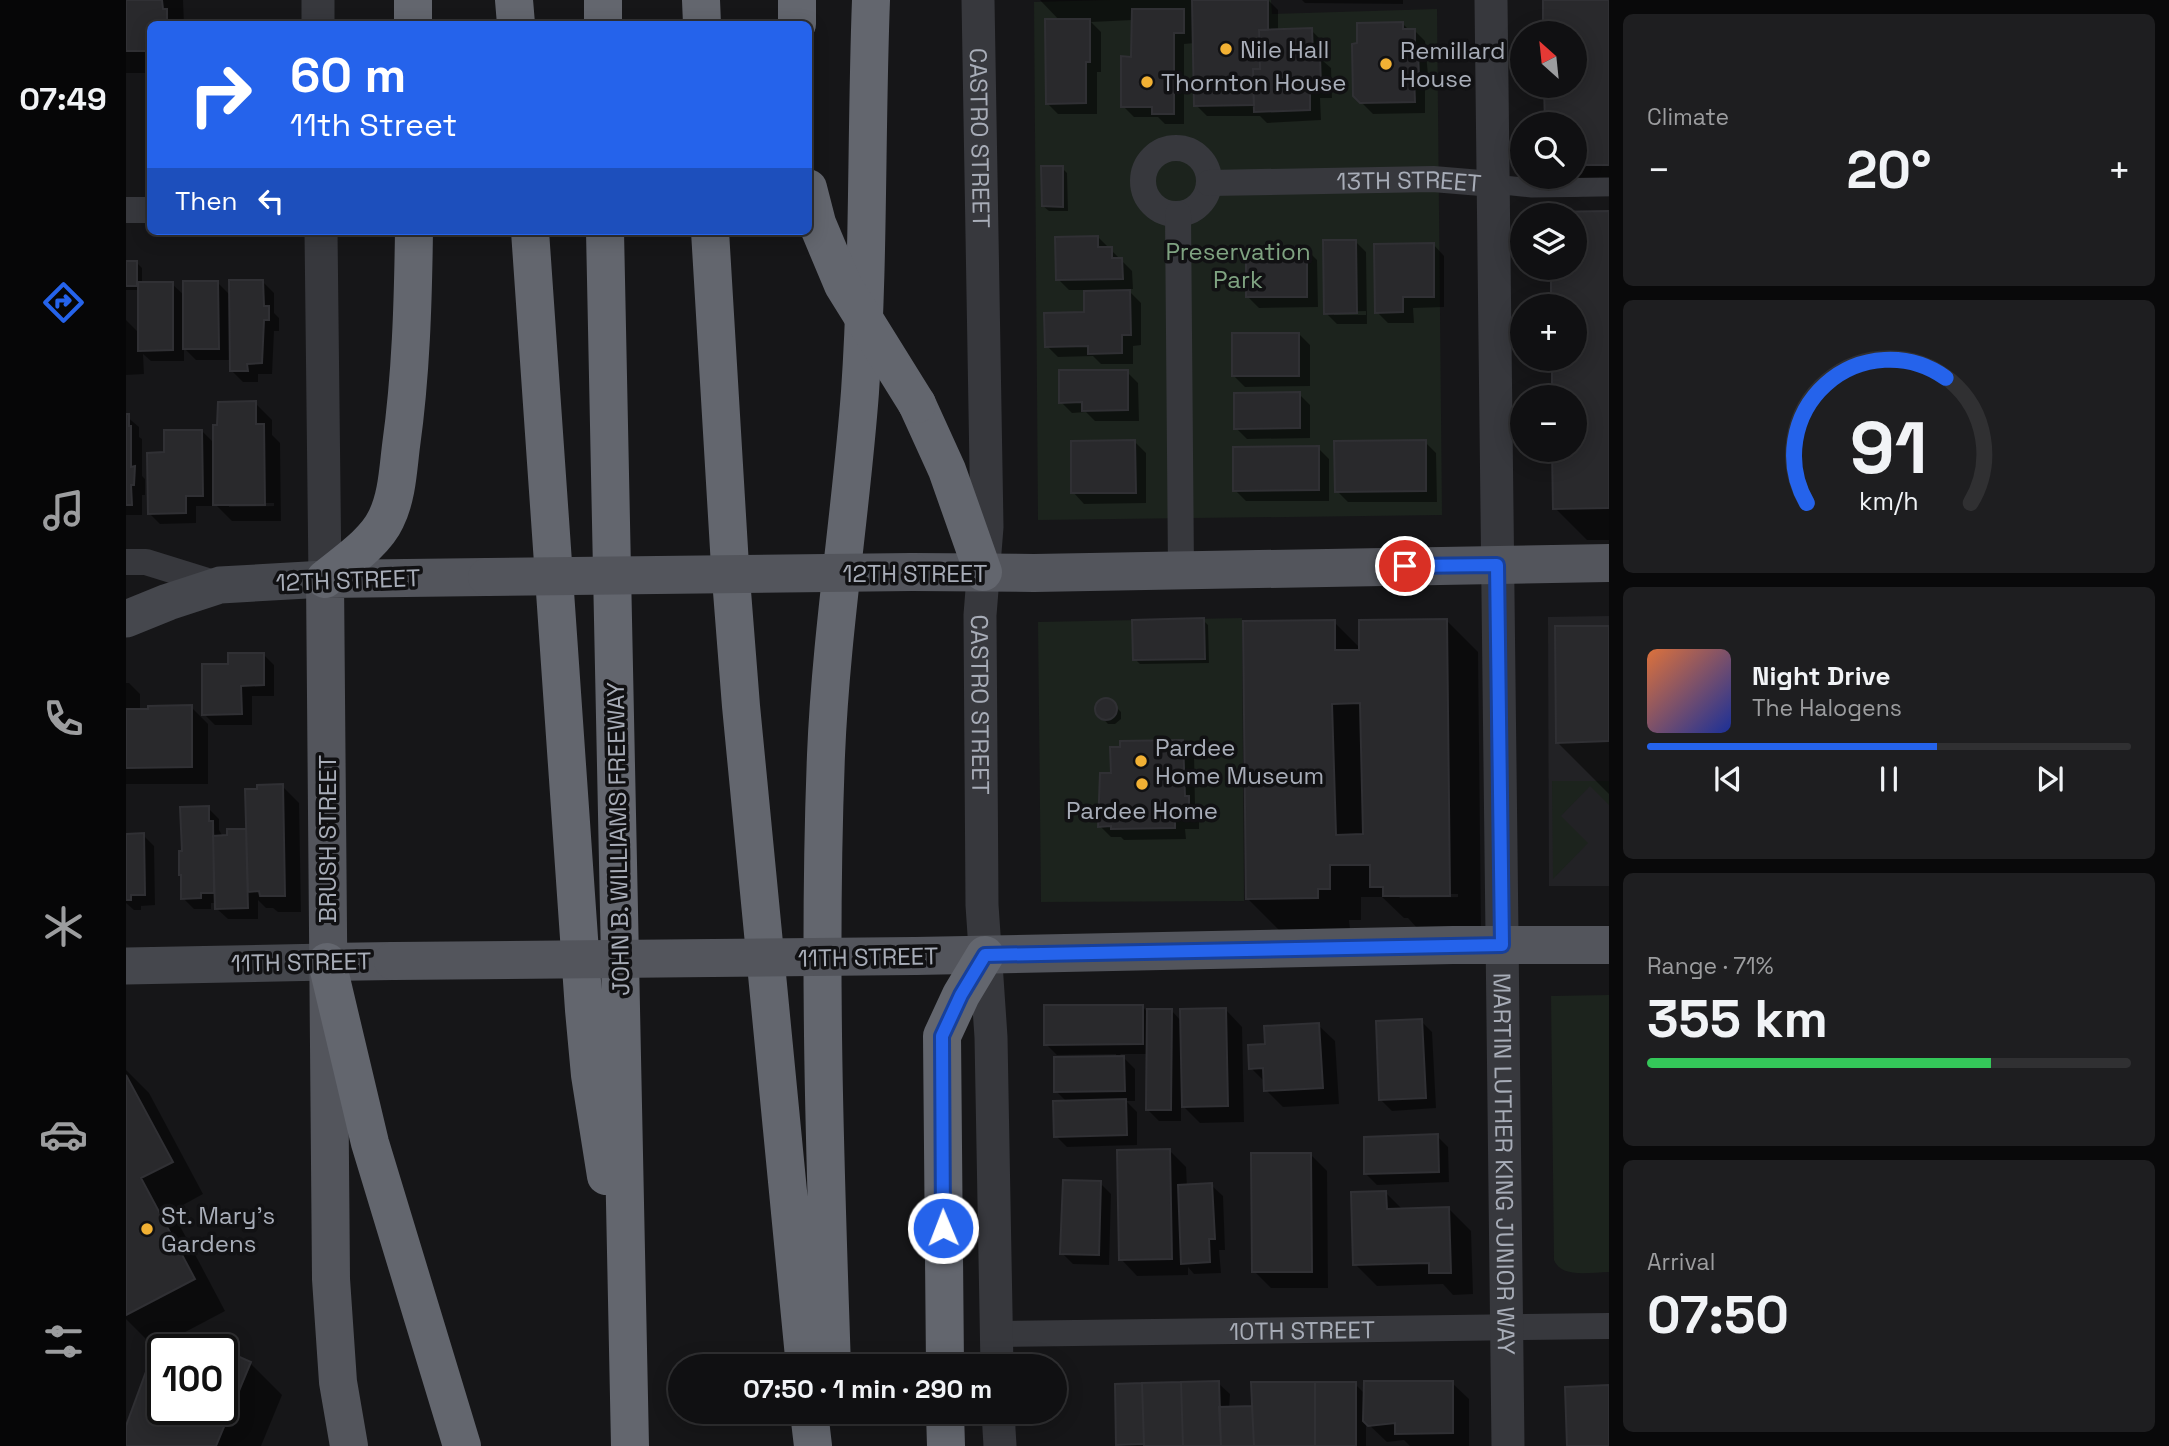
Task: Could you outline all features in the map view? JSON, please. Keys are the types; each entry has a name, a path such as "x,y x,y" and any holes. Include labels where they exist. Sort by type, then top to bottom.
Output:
{"highway":[{"path":"413,0 413,21"},
{"path":"514,0 516,21"},
{"path":"603,0 603,21"},
{"path":"701,0 702,21"},
{"path":"797,0 797,21"},
{"path":"832,1354 824,1058 826,778 832,671 863,343 871,0"},
{"path":"812,204 842,285 917,404 947,470 983,572"},
{"path":"325,579 364,547 385,522 391,507 405,417 414,235"},
{"path":"530,235 588,1062 600,1143 627,1281"},
{"name":"JOHN B. WILLIAMS FREEWAY","path":"605,235 630,1446"},
{"path":"710,235 728,541 741,706 804,1354"},
{"path":"945,1354 942,1036 961,995 985,955"},
{"path":"327,962 370,1143 462,1446"},
{"path":"810,1424 813,1446"},
{"path":"832,1446 833,1424"},
{"path":"945,1424 946,1446"}],"main road":[{"name":"12TH STREET","path":"126,620 168,602 220,585 325,579 1609,564"},
{"name":"BRUSH STREET","path":"325,579 332,1302 338,1382 349,1446"},
{"name":"11TH STREET","path":"126,966 1609,945"}],"street":[{"path":"318,0 318,21"},
{"name":"CASTRO STREET","path":"978,0 987,527 980,615 982,905 992,1037 997,1351"},
{"name":"MARTIN LUTHER KING JUNIOR WAY","path":"1491,0 1508,1446"},
{"path":"1167,149 1190,151 1202,161 1209,175 1208,191 1199,205 1178,215 1162,212 1150,202 1143,187 1144,171 1153,158 1167,149"},
{"name":"13TH STREET","path":"1209,183 1433,180 1532,188 1609,187"},
{"path":"126,210 147,210"},
{"path":"1178,215 1181,571"},
{"name":"BRUSH STREET","path":"321,235 325,579"},
{"name":"12TH STREET","path":"126,562 146,562 220,585"},
{"name":"10TH STREET","path":"997,1351 1507,1327 1609,1326"},
{"path":"999,1424 1000,1446"}],"shaded area":[{"path":"1609,616 1609,886 1549,886 1548,617"}],"green space":[{"name":"Preservation Park","path":"1271,0 1272,14 1437,9 1442,515 1038,520 1034,2"},
{"name":"Pardee Home Museum","path":"1242,618 1244,901 1041,902 1038,622"},
{"path":"1552,781 1609,781 1609,805 1590,786 1561,816 1588,843 1553,879"},
{"path":"1609,995 1609,1272 1570,1272 1563,1270 1554,1260 1551,996"}],"building":[{"path":"126,0 162,0 163,9 167,9 167,21 147,21 147,51 126,51"},
{"name":"Nile Hall","path":"1192,0 1268,0 1268,30 1259,30 1260,69 1253,69 1254,105 1194,106"},
{"path":"1543,0 1609,0 1609,165 1587,165 1587,112 1545,112 1544,98 1587,98 1587,21 1543,21"},
{"name":"Thornton House","path":"1132,9 1184,9 1184,33 1174,33 1174,114 1152,114 1152,107 1121,107 1121,56 1131,57"},
{"path":"1045,19 1090,19 1086,103 1046,104"},
{"name":"Remillard House","path":"1403,22 1403,29 1415,29 1419,76 1414,76 1415,102 1360,103 1353,96 1352,44 1357,43 1357,23"},
{"path":"1312,28 1313,56 1320,56 1321,87 1310,88 1310,110 1254,112 1253,69 1260,69 1259,30"},
{"path":"1041,166 1063,166 1063,207 1042,206"},
{"path":"1587,211 1609,211 1609,508 1553,509 1552,462 1587,462 1587,385 1552,385 1552,371 1587,371 1587,294 1551,294 1551,280 1587,280"},
{"path":"1098,236 1098,247 1112,247 1112,258 1122,258 1123,279 1056,280 1055,237"},
{"path":"1323,240 1356,240 1357,313 1324,314"},
{"path":"1434,243 1434,297 1403,297 1403,312 1375,313 1374,244"},
{"path":"1307,247 1307,297 1246,297 1246,248"},
{"path":"126,261 137,261 137,286 126,286"},
{"path":"229,280 263,280 264,306 269,306 269,320 264,320 262,363 247,364 248,371 230,371"},
{"path":"183,281 218,281 219,349 183,349"},
{"path":"138,282 173,282 173,350 138,351"},
{"path":"1130,290 1131,335 1122,335 1122,353 1088,354 1088,346 1045,347 1044,313 1084,312 1084,291"},
{"path":"1232,333 1299,333 1299,376 1232,376"},
{"path":"1059,370 1128,370 1128,410 1082,411 1082,402 1059,403"},
{"path":"1300,392 1300,428 1234,429 1234,393"},
{"path":"256,401 256,424 264,424 265,505 213,505 213,425 217,425 218,402"},
{"path":"126,414 129,414 131,426 131,467 135,466 134,485 131,485 132,505 126,505"},
{"path":"164,430 202,430 203,496 186,496 186,513 148,514 147,453 164,452"},
{"path":"1135,440 1136,493 1071,493 1071,441"},
{"path":"1426,440 1426,491 1335,492 1334,441"},
{"path":"1319,446 1319,490 1233,491 1233,447"},
{"path":"1204,618 1205,659 1133,660 1132,620"},
{"path":"1447,619 1450,896 1383,896 1383,887 1370,887 1370,865 1330,865 1330,889 1318,889 1318,898 1246,899 1243,621 1335,620 1335,650 1359,650 1359,620","holes":["1360,703 1363,834 1336,835 1332,704"]},
{"path":"1555,626 1609,626 1609,741 1556,743"},
{"path":"228,653 264,653 264,685 241,686 242,714 202,715 202,664 228,664"},
{"path":"1106,698 1114,701 1117,709 1114,717 1106,720 1098,717 1095,709 1098,701"},
{"path":"192,705 192,767 126,768 126,709"},
{"name":"Pardee Home","path":"1183,740 1185,796 1189,796 1189,819 1175,818 1175,828 1098,827 1100,773 1111,773 1110,747 1120,747 1120,741"},
{"path":"283,784 285,896 260,896 259,891 248,892 245,789 257,789 257,785"},
{"path":"209,806 209,821 213,821 214,893 201,893 201,898 181,899 180,807"},
{"path":"227,829 246,829 248,908 215,909 213,836 227,835"},
{"path":"144,833 145,895 131,895 131,900 126,900 126,834"},
{"path":"1044,1005 1143,1005 1143,1044 1044,1045"},
{"path":"1226,1008 1228,1106 1182,1107 1180,1009"},
{"path":"1147,1009 1172,1009 1171,1110 1146,1110"},
{"path":"1422,1019 1426,1098 1379,1100 1376,1021"},
{"path":"1319,1023 1323,1088 1264,1091 1263,1068 1249,1069 1248,1045 1265,1044 1264,1026"},
{"path":"1124,1056 1125,1091 1054,1092 1054,1057"},
{"name":"St. Mary's Gardens","path":"126,1075 173,1162 141,1178 195,1279 126,1315"},
{"path":"1126,1099 1127,1135 1054,1137 1053,1101"},
{"path":"1438,1134 1439,1172 1364,1174 1364,1137"},
{"path":"1170,1149 1172,1259 1119,1260 1117,1150"},
{"path":"1251,1153 1311,1153 1312,1272 1252,1272"},
{"path":"1063,1180 1101,1181 1099,1255 1060,1254"},
{"path":"1212,1183 1215,1239 1209,1239 1210,1262 1181,1264 1178,1185"},
{"path":"1386,1191 1387,1209 1449,1207 1451,1273 1429,1273 1429,1263 1353,1265 1351,1192"},
{"path":"238,1356 251,1362 238,1393"},
{"path":"147,1369 147,1425 225,1425 216,1446 126,1446 126,1426"},
{"path":"1219,1381 1221,1446 1183,1446 1181,1382"},
{"path":"1364,1381 1453,1381 1453,1433 1395,1434 1395,1423 1368,1426 1363,1421"},
{"path":"1181,1382 1183,1446 1144,1446 1142,1383"},
{"path":"1251,1382 1315,1382 1315,1446 1254,1446"},
{"path":"1315,1382 1356,1382 1356,1446 1315,1446"},
{"path":"1142,1383 1144,1444 1116,1445 1115,1384"},
{"path":"1609,1385 1609,1446 1567,1446 1565,1387"},
{"path":"1252,1406 1254,1446 1221,1446 1219,1407"}],"place":[{"name":"Nile Hall","path":"1226,49"},
{"name":"Remillard House","path":"1386,64"},
{"name":"Thornton House","path":"1147,82"},
{"name":"Pardee Home Museum","path":"1141,761"},
{"name":"Pardee Home","path":"1142,784"},
{"name":"St. Mary's Gardens","path":"147,1229"}],"route":[{"path":"943,1228 942,1036 961,995 985,955 1502,945 1497,565 1405,566"}]}
